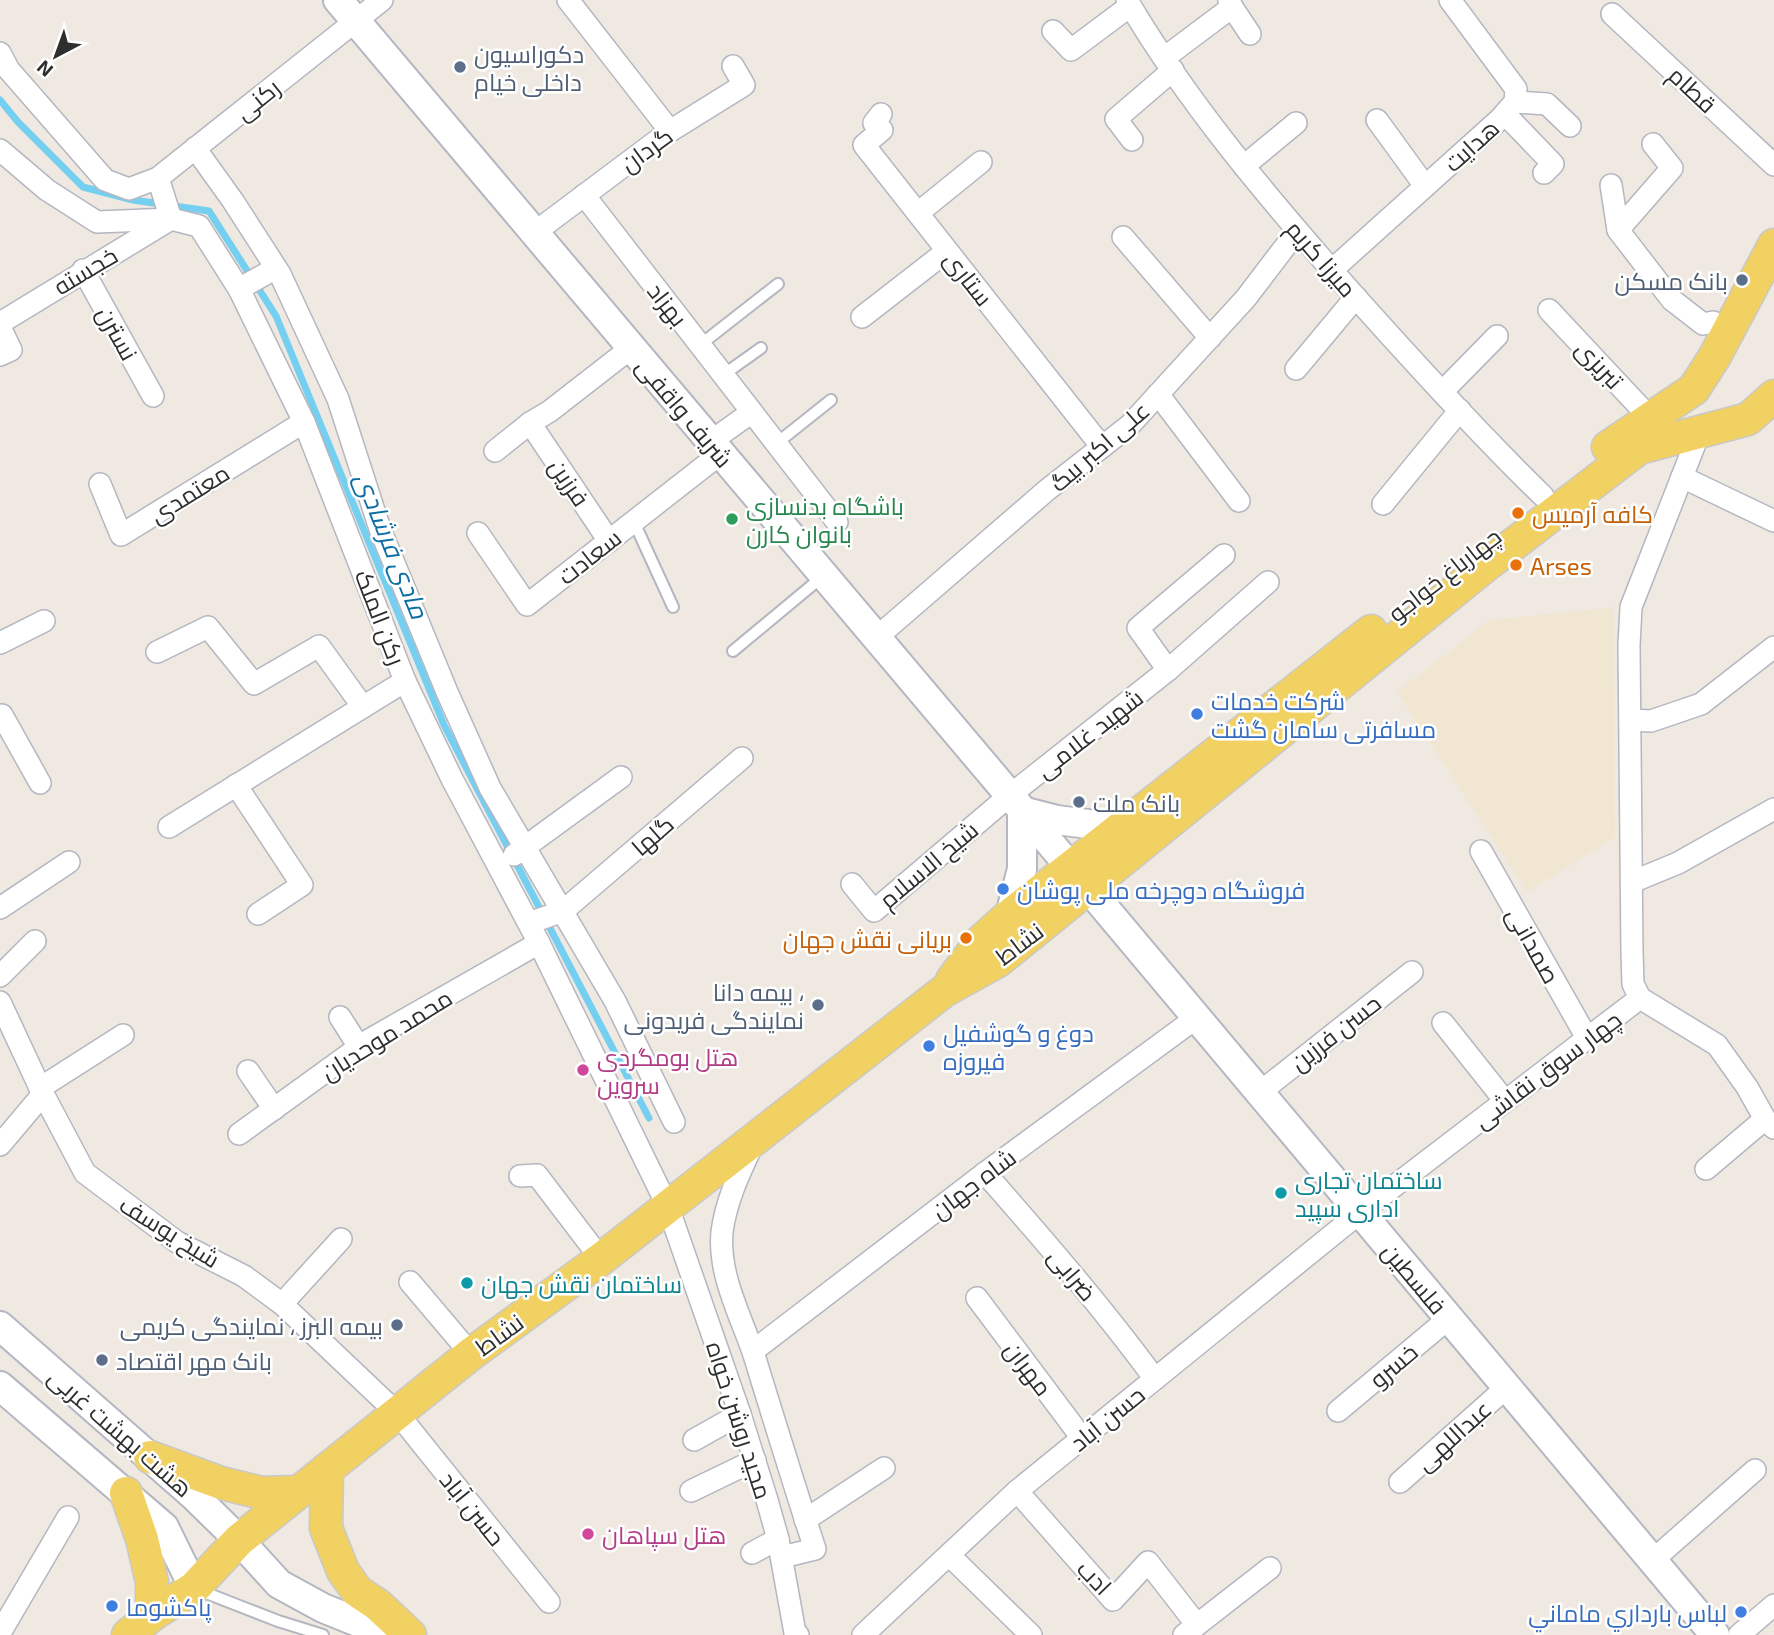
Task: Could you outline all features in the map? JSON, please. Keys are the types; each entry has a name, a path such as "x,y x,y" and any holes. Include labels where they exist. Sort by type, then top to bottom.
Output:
{"main road":[{"name":"شریف واقفی","path":"346,10 1079,878"},
{"name":"چهارباغ خواجو","path":"1079,878 1119,828 1566,476 1694,389 1774,246"},
{"path":"1694,389 1692,402 1697,414 1710,429"},
{"name":"چهارباغ خواجو","path":"1079,878 1639,448 1748,419 1774,396"},
{"path":"1010,915 1022,869 1016,804 1057,820 1119,828"},
{"name":"نشاط","path":"944,991 982,940 1010,915 1079,878"},
{"name":"نشاط","path":"140,1625 194,1588 239,1540 471,1354 601,1259 944,991 998,961 1079,878"},
{"name":"فلسطین","path":"1079,878 1718,1635"},
{"name":"هشت بهشت غربی","path":"0,1326 194,1496 279,1584 354,1621 402,1635"},
{"name":"هشت بهشت غربی","path":"0,1386 164,1527 194,1588"},
{"path":"150,1457 221,1483 262,1493 296,1492"},
{"path":"327,1469 327,1528 343,1572 358,1591 378,1605 410,1635"},
{"path":"126,1493 142,1539 152,1582 140,1625"},
{"path":"164,1527 178,1529 190,1522 197,1510 194,1496"}],"street":[{"path":"346,10 382,0"},
{"name":"هدایت","path":"1332,270 1510,108 1516,89 1450,0"},
{"path":"1053,31 1071,50 1128,3"},
{"name":"میرزا کریم","path":"1128,3 1168,64 1244,166 1297,230 1442,391 1543,496"},
{"path":"578,4 670,131"},
{"path":"1132,140 1116,119 1230,4 1250,34"},
{"name":"رکنی","path":"158,178 195,148 346,10"},
{"name":"قطام","path":"1612,14 1774,165"},
{"path":"0,53 9,69 105,180 129,189 158,178 171,219"},
{"name":"گردان","path":"534,233 670,131 744,85 733,66"},
{"path":"1510,108 1547,104 1570,126"},
{"path":"1510,108 1553,164 1544,173"},
{"name":"ستاری","path":"881,114 874,122 882,131 864,145 1102,447"},
{"path":"1377,120 1426,186"},
{"path":"1244,166 1296,122"},
{"path":"1618,230 1672,168 1653,144"},
{"name":"رکن الملک","path":"195,148 276,268 338,399 380,529 490,788 615,1000 674,1122"},
{"name":"رکن الملک","path":"0,150 47,190 97,222 171,219 199,226 239,289 304,422 405,681 444,764 540,943 668,1207"},
{"path":"918,213 981,162"},
{"path":"1611,185 1618,230 1666,280 1672,300 1703,324 1713,322 1728,332"},
{"name":"بهزاد","path":"584,195 837,522"},
{"name":"خجسته","path":"0,355 10,350 0,325 83,270 171,219"},
{"name":"علی اکبر بیگ","path":"876,638 1037,499 1130,425 1246,298 1297,230"},
{"path":"1123,237 1210,338"},
{"path":"862,317 947,251"},
{"path":"239,289 276,268"},
{"name":"نسترن","path":"83,270 153,396"},
{"path":"1296,369 1356,297"},
{"name":"تبریزی","path":"1549,310 1651,419"},
{"path":"1442,391 1497,336"},
{"path":"495,451 631,348"},
{"path":"1158,394 1240,501"},
{"path":"1383,504 1460,410"},
{"path":"715,448 752,412"},
{"name":"معتمدی","path":"100,484 121,535 304,422"},
{"name":"فرزین","path":"530,423 609,541"},
{"name":"چهار سوق نقاشی","path":"1362,1211 1640,998 1633,984 1629,645 1631,607 1682,477 1710,429"},
{"name":"سعادت","path":"478,533 527,605 634,522 715,448"},
{"path":"1682,477 1774,521"},
{"path":"1168,670 1138,628 1224,555"},
{"name":"شهید غلامی","path":"1016,804 1268,582"},
{"path":"1,641 44,621"},
{"path":"157,652 208,626 254,684 319,646 363,706"},
{"path":"1631,720 1651,721 1701,704 1774,647"},
{"path":"169,827 405,681"},
{"path":"0,716 2,715 40,783"},
{"path":"444,764 475,753"},
{"name":"گلها","path":"563,911 742,758"},
{"path":"498,865 621,776"},
{"path":"236,785 302,886 258,914"},
{"name":"شیخ الاسلام","path":"852,884 874,911 1016,804"},
{"path":"1632,882 1678,863 1774,809"},
{"name":"صمدانی","path":"1481,851 1587,1038"},
{"path":"0,908 69,862"},
{"path":"529,923 563,911"},
{"path":"0,976 35,941"},
{"name":"محمد موحدیان","path":"239,1134 359,1047 540,943"},
{"name":"حسن فرزین","path":"1261,1091 1412,972"},
{"path":"1640,998 1717,1045 1748,1087 1769,1124 1706,1169"},
{"name":"شیخ یوسف","path":"0,1002 85,1173 177,1242 244,1276 282,1304 398,1414"},
{"path":"340,1017 359,1047"},
{"name":"شاه جهان","path":"752,1351 985,1173 1196,1018"},
{"path":"1443,1023 1505,1101"},
{"path":"0,1145 42,1091 123,1035"},
{"path":"248,1071 274,1109"},
{"name":"مجید روشن خواه","path":"754,1141 728,1204 722,1234 724,1262 732,1297 752,1351 815,1549 780,1548"},
{"name":"ضرابی","path":"985,1173 1120,1331 1155,1379"},
{"path":"520,1176 537,1175 601,1259"},
{"name":"مجید روشن خواه","path":"668,1207 755,1460 780,1548 794,1634"},
{"name":"حسن آباد","path":"863,1635 1017,1491 1362,1211"},
{"path":"282,1304 341,1239"},
{"path":"410,1282 471,1354"},
{"name":"مهران","path":"977,1298 1082,1438"},
{"name":"خسرو","path":"1338,1411 1449,1318"},
{"name":"عبداللهی","path":"1400,1482 1507,1387"},
{"name":"حسن آباد","path":"398,1414 549,1602"},
{"path":"694,1440 740,1414"},
{"path":"691,1491 755,1460"},
{"path":"805,1520 884,1468"},
{"path":"1654,1559 1755,1470"},
{"name":"ادب","path":"1017,1491 1113,1600 1147,1562 1191,1630"},
{"path":"0,1633 68,1517"},
{"path":"752,1553 780,1548"},
{"path":"949,1555 1031,1635"},
{"path":"1191,1630 1270,1568"},
{"path":"1739,1635 1774,1605"}],"lane":[{"path":"700,345 778,284"},
{"path":"723,375 761,348"},
{"path":"777,443 831,400"},
{"path":"634,522 673,607"},
{"path":"733,651 823,575"},
{"path":"1079,878 1101,896 1261,1091"},
{"path":"1362,1211 1654,1559"},
{"path":"194,1588 278,1621 323,1635"}],"shaded area":[{"path":"1614,607 1615,837 1527,892 1397,692 1490,620"}],"waterway":[{"name":"مادی فرشادی","path":"0,100 18,122 83,187 133,200 209,211 276,316 444,725 649,1118"}],"place":[{"name":"دکوراسیون داخلی خیام","path":"460,67"},
{"name":"بانک مسکن","path":"1742,280"},
{"name":"کافه آرمیس","path":"1518,513"},
{"name":"باشگاه بدنسازی بانوان کارن","path":"732,519"},
{"name":"Arses","path":"1516,565"},
{"name":"شرکت خدمات مسافرتی سامان گشت","path":"1197,714"},
{"name":"بانک ملت","path":"1079,802"},
{"name":"فروشگاه دوچرخه ملی پوشان","path":"1003,889"},
{"name":"بریانی نقش جهان","path":"966,938"},
{"name":"بیمه دانا ، نمایندگی فریدونی","path":"818,1005"},
{"name":"دوغ و گوشفیل فیروزه","path":"929,1046"},
{"name":"هتل بومگردی سروین","path":"583,1070"},
{"name":"ساختمان تجاری اداری سپید","path":"1281,1193"},
{"name":"ساختمان نقش جهان","path":"467,1283"},
{"name":"بیمه البرز ، نمایندگی کریمی","path":"397,1325"},
{"name":"بانک مهر اقتصاد","path":"102,1360"},
{"name":"هتل سپاهان","path":"588,1534"},
{"name":"پاکشوما","path":"112,1606"},
{"name":"لباس بارداري ماماني","path":"1741,1612"}]}
